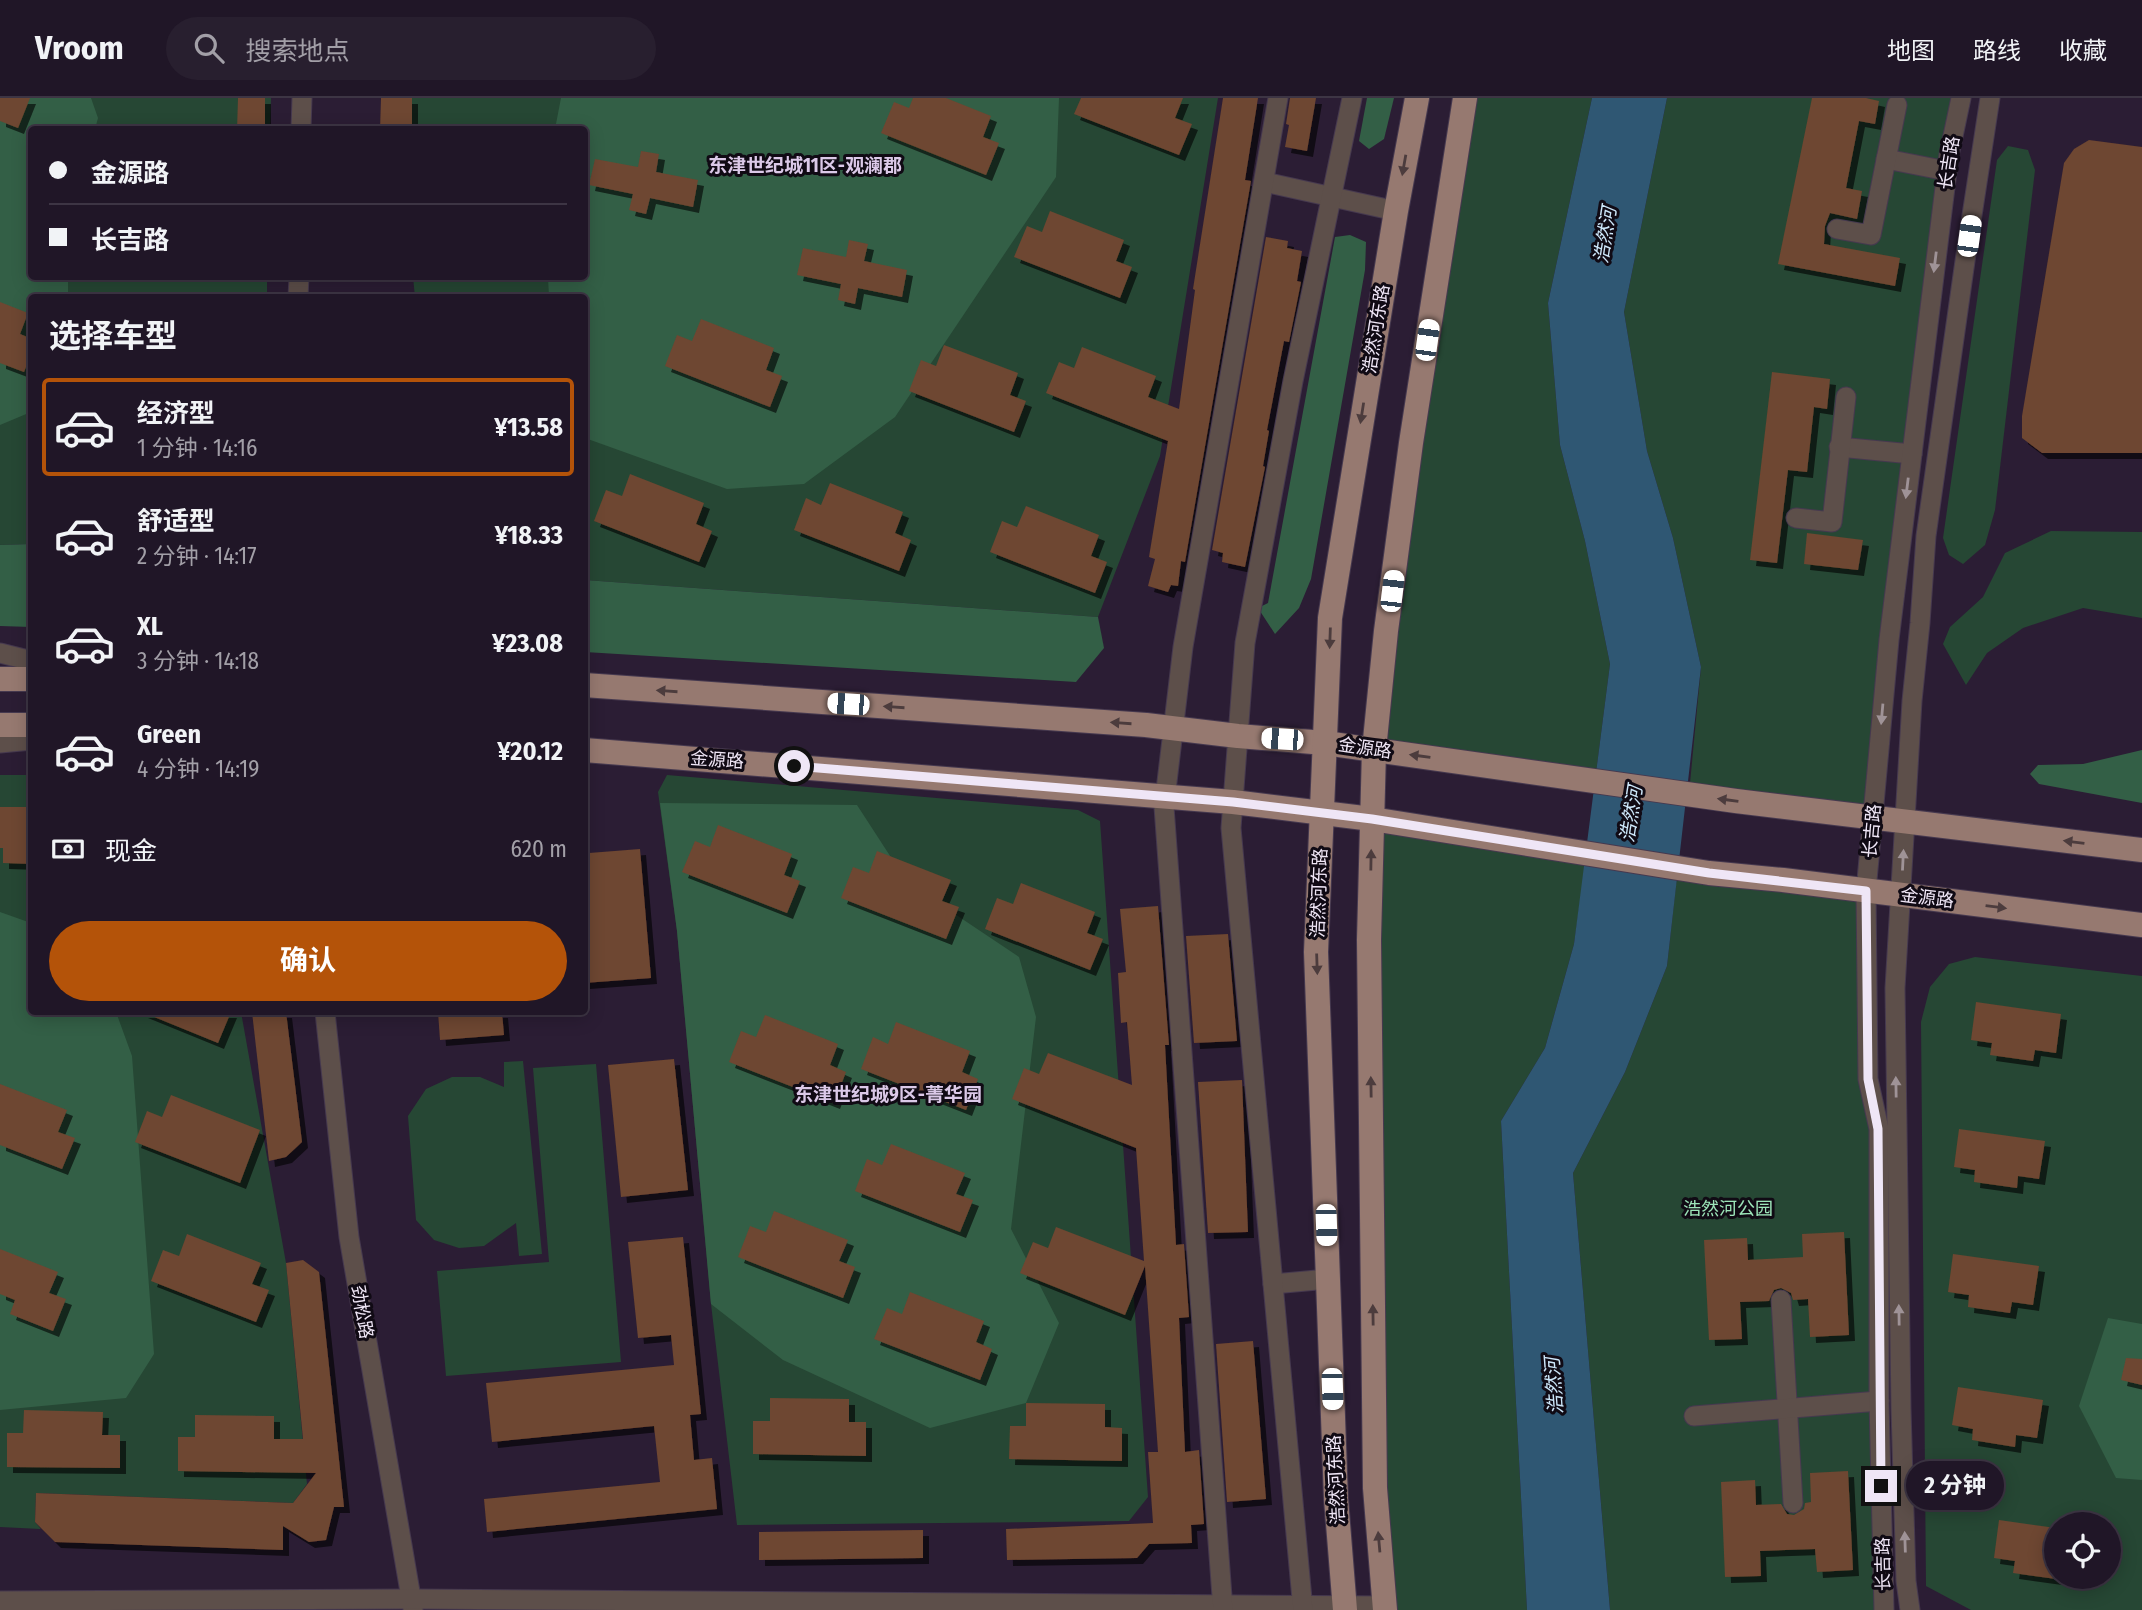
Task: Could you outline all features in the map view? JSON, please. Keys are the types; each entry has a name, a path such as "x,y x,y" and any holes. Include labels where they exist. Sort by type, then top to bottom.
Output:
{"main road":[{"name":"浩然河东路","path":"1345,1608 1336,1499 1317,952 1330,618 1355,452 1417,98"},
{"path":"1385,1608 1375,1488 1370,954 1374,750 1412,443 1465,98"},
{"path":"0,679 28,679"},
{"name":"金源路","path":"588,685 1173,728 1325,743 1796,808 2142,850"},
{"path":"0,725 28,724"},
{"name":"金源路","path":"588,750 1233,802 1372,819 1709,873 2142,925"}],"street":[{"path":"302,98 302,126"},
{"path":"1223,1607 1164,807 1183,647 1278,98"},
{"path":"1303,1608 1231,828 1245,643 1293,381 1352,98"},
{"name":"长吉路","path":"1884,1610 1879,1401 1878,1129 1868,1079 1866,891 1889,640 1947,171 1961,98"},
{"name":"长吉路","path":"1910,1610 1906,1581 1901,1409 1895,988 1912,701 1926,537 1990,98"},
{"path":"1837,229 1871,235 1898,105"},
{"path":"1886,159 1947,171"},
{"path":"1264,182 1396,211"},
{"path":"1796,518 1832,522 1846,397"},
{"path":"1839,447 1912,454"},
{"path":"0,653 28,660"},
{"path":"0,743 28,740"},
{"name":"劲松路","path":"325,1015 349,1237 413,1604"},
{"path":"1273,1284 1328,1279"},
{"path":"1781,1300 1793,1503"},
{"path":"1694,1416 1879,1401"},
{"path":"0,1601 1385,1608"}],"green space":[{"path":"0,98 271,98 270,126 28,126 28,280 267,280 267,292 28,294 28,544 0,545"},
{"path":"0,98 91,98 98,118 96,126 28,126 28,280 68,280 68,294 28,294 28,413 0,425"},
{"path":"412,98 1218,98 1160,456 1098,617 588,580 588,294 415,294 413,280 588,280 588,126 412,126"},
{"path":"561,98 1059,98 1056,177 895,417 804,484 727,489 588,439 588,294 549,294 548,280 588,280 588,126 556,126"},
{"path":"1367,98 1394,98 1384,139 1369,149 1359,141"},
{"path":"1465,98 1592,98 1548,303 1560,445 1585,541 1610,664 1595,781 1374,750"},
{"path":"1667,98 1961,98 1873,818 1689,794 1701,667 1673,538 1647,451 1624,312"},
{"path":"2008,146 2028,150 2035,170 1995,510 1985,545 1963,564 1949,555 1943,538 1997,160"},
{"path":"1350,235 1366,242 1365,270 1311,579 1299,608 1275,634 1258,608 1268,603 1335,237"},
{"path":"2051,531 2142,532 2142,618 2083,608 2023,628 1987,653 1966,685 1943,644 1950,627 1983,597 2005,553"},
{"path":"28,544 28,627 0,626 0,545"},
{"path":"588,580 1098,617 1104,648 1076,682 588,652"},
{"path":"2142,750 2142,803 2039,784 2030,774 2038,765 2083,764"},
{"path":"0,775 28,775 28,1015 242,1015 286,1263 307,1484 293,1503 36,1493 35,1522 41,1529 0,1527"},
{"path":"667,775 1078,810 1100,821 1148,1497 1129,1521 737,1525 711,1304 677,931 658,792"},
{"path":"660,803 857,805 907,882 1019,957 1036,1017 1011,1229 1059,1323 1026,1403 930,1428 783,1360 711,1304 677,931"},
{"path":"1372,819 1587,852 1574,944 1545,1048 1501,1121 1527,1610 1385,1610"},
{"name":"浩然河公园","path":"1678,867 1866,891 1884,1610 1610,1610 1573,1173 1625,1072 1667,966"},
{"path":"0,912 28,922 28,1015 117,1015 132,1056 154,1354 126,1398 0,1410"},
{"path":"1975,957 2142,976 2142,1610 1971,1610 1926,1586 1921,1022 1930,987 1949,964"},
{"path":"523,1061 542,1254 519,1256 516,1223 484,1246 459,1248 434,1240 416,1220 408,1116 426,1089 452,1077 480,1077 504,1087 504,1062"},
{"path":"596,1064 621,1362 446,1376 437,1271 549,1262 533,1068"},
{"path":"2108,1318 2142,1324 2142,1480 2116,1478 2079,1406"}],"water":[{"name":"浩然河","path":"1592,98 1667,98 1624,312 1647,451 1673,538 1701,667 1667,966 1625,1072 1573,1173 1610,1610 1527,1610 1501,1121 1545,1048 1574,944 1610,664 1585,541 1560,445 1548,303"}],"building":[{"path":"0,98 30,98 18,128 0,121"},
{"path":"238,98 265,98 265,126 237,126"},
{"path":"381,98 412,98 412,126 380,126"},
{"path":"913,98 946,98 991,116 983,137 999,143 986,175 881,133 894,102 909,108"},
{"path":"1081,98 1183,98 1175,118 1192,124 1179,155 1074,114"},
{"path":"1223,98 1258,98 1245,180 1251,181 1185,562 1181,561 1178,586 1171,585 1168,592 1148,586 1155,559 1149,557 1168,441 1046,393 1059,362 1074,368 1082,347 1156,376 1148,397 1179,409 1195,290 1193,289"},
{"path":"1290,98 1316,98 1307,151 1285,147"},
{"path":"1812,98 1866,98 1879,101 1875,124 1859,121 1846,188 1862,191 1857,219 1830,213 1825,226 1824,244 1900,258 1895,286 1778,264"},
{"path":"2089,140 2142,147 2142,453 2042,453 2022,438 2022,416 2064,163 2074,149"},
{"path":"641,151 659,154 656,172 698,180 693,207 650,198 646,214 629,210 633,194 589,185 595,159 638,167"},
{"path":"1050,211 1124,240 1116,261 1132,267 1120,298 1014,257 1027,226 1042,232"},
{"path":"1266,237 1288,241 1287,248 1302,251 1297,281 1301,282 1289,342 1284,341 1267,430 1265,467 1245,567 1222,562 1223,553 1212,550"},
{"path":"849,240 868,244 864,261 907,270 902,297 858,288 855,304 838,300 841,284 797,275 803,248 846,257"},
{"path":"0,302 28,313 20,334 28,337 28,362 24,372 0,363"},
{"path":"701,319 774,348 766,370 782,376 770,407 665,366 677,335 692,341"},
{"path":"944,345 1018,373 1010,395 1026,401 1014,432 909,391 921,360 936,366"},
{"path":"1772,372 1830,379 1827,409 1814,407 1807,472 1788,470 1777,563 1750,560"},
{"path":"630,474 704,503 696,524 712,531 699,562 594,521 606,490 622,496"},
{"path":"830,483 903,512 895,533 911,540 899,571 794,530 806,498 821,505"},
{"path":"1026,506 1099,535 1091,556 1107,562 1095,593 990,552 1002,521 1017,527"},
{"path":"1807,533 1863,540 1858,570 1804,564"},
{"path":"0,807 28,807 28,864 3,863 3,848 0,848"},
{"path":"718,825 792,854 784,875 800,881 787,913 682,872 695,841 710,847"},
{"path":"640,849 651,978 588,983 589,853"},
{"path":"877,851 951,880 942,901 959,907 946,939 841,898 853,867 869,873"},
{"path":"1021,883 1095,912 1087,933 1103,939 1090,970 985,929 997,898 1013,904"},
{"path":"1158,906 1169,1045 1165,1045 1176,1245 1184,1244 1189,1317 1179,1318 1185,1452 1199,1450 1204,1524 1191,1525 1192,1543 1149,1544 1137,1558 1007,1560 1006,1529 1153,1523 1148,1452 1158,1452 1145,1266 1125,1315 1020,1273 1033,1242 1048,1248 1056,1227 1144,1261 1136,1148 1012,1099 1024,1068 1039,1074 1048,1053 1132,1085 1127,1022 1121,1023 1118,973 1126,972 1120,909"},
{"path":"1228,934 1237,1041 1194,1043 1186,936"},
{"path":"1976,1002 2061,1014 2056,1053 2035,1050 2033,1061 1990,1055 1992,1043 1971,1040"},
{"path":"149,1015 230,1015 218,1043"},
{"path":"252,1015 286,1015 302,1142 286,1157 269,1161"},
{"path":"438,1015 502,1015 504,1035 440,1040"},
{"path":"765,1015 838,1044 830,1065 846,1072 834,1103 729,1062 741,1031 756,1037"},
{"path":"896,1022 970,1051 962,1072 978,1079 966,1110 861,1069 873,1037 888,1044"},
{"path":"674,1059 688,1190 621,1197 608,1065"},
{"path":"1242,1080 1248,1232 1208,1233 1198,1082"},
{"path":"0,1084 67,1110 58,1132 75,1138 62,1169 0,1145"},
{"path":"171,1095 260,1130 240,1183 135,1142 147,1111 162,1117"},
{"path":"1959,1129 2045,1141 2039,1179 2018,1176 2017,1188 1974,1182 1975,1170 1954,1167"},
{"path":"891,1144 965,1173 956,1194 973,1200 960,1232 855,1191 867,1159 882,1165"},
{"path":"774,1211 848,1240 839,1261 855,1267 843,1298 738,1257 750,1226 766,1232"},
{"path":"1844,1232 1849,1335 1810,1337 1808,1299 1793,1300 1791,1293 1781,1288 1774,1290 1769,1301 1740,1302 1742,1339 1709,1340 1704,1240 1747,1238 1748,1260 1803,1257 1802,1234"},
{"path":"187,1234 261,1263 252,1284 269,1290 256,1322 151,1281 163,1250 179,1256"},
{"path":"683,1237 701,1414 690,1415 694,1460 712,1458 717,1509 487,1532 484,1499 660,1482 654,1426 492,1442 486,1383 674,1365 671,1335 638,1338 628,1242"},
{"path":"0,1249 58,1272 49,1293 66,1299 53,1331 10,1314 15,1300 0,1294"},
{"path":"1953,1254 2039,1266 2033,1305 2012,1302 2010,1313 1968,1307 1969,1295 1948,1292"},
{"path":"303,1260 319,1272 344,1507 334,1507 326,1540 309,1542 283,1526 283,1550 55,1542 35,1522 36,1493 293,1503 316,1473 178,1471 178,1437 195,1437 195,1415 274,1416 274,1439 303,1439 286,1263"},
{"path":"910,1292 984,1321 976,1342 992,1349 980,1380 874,1339 887,1308 902,1314"},
{"path":"1253,1341 1266,1499 1227,1502 1216,1344"},
{"path":"2126,1358 2142,1359 2142,1385 2121,1380"},
{"path":"1958,1387 2043,1400 2037,1438 2016,1435 2015,1447 1972,1440 1973,1429 1952,1425"},
{"path":"770,1398 849,1399 849,1422 866,1422 866,1456 753,1454 753,1421 770,1421"},
{"path":"1026,1403 1105,1404 1105,1427 1122,1428 1122,1461 1009,1459 1010,1426 1026,1426"},
{"path":"24,1410 103,1412 102,1435 120,1435 120,1468 7,1467 7,1433 23,1433"},
{"path":"1848,1471 1853,1570 1817,1572 1815,1549 1760,1551 1761,1576 1725,1577 1721,1482 1755,1480 1756,1505 1781,1504 1787,1514 1794,1515 1804,1509 1805,1503 1811,1502 1810,1473"},
{"path":"1999,1520 2044,1526 2044,1577 2013,1573 2015,1561 1994,1558"},
{"path":"923,1530 923,1558 759,1560 759,1532"}],"district":[{"name":"东津世纪城11区-观澜郡","path":"805,165"},
{"name":"东津世纪城9区-菁华园","path":"888,1094"}],"route":[{"path":"794,766 1233,802 1372,819 1709,873 1866,891 1868,1079 1878,1129 1881,1486"}]}
